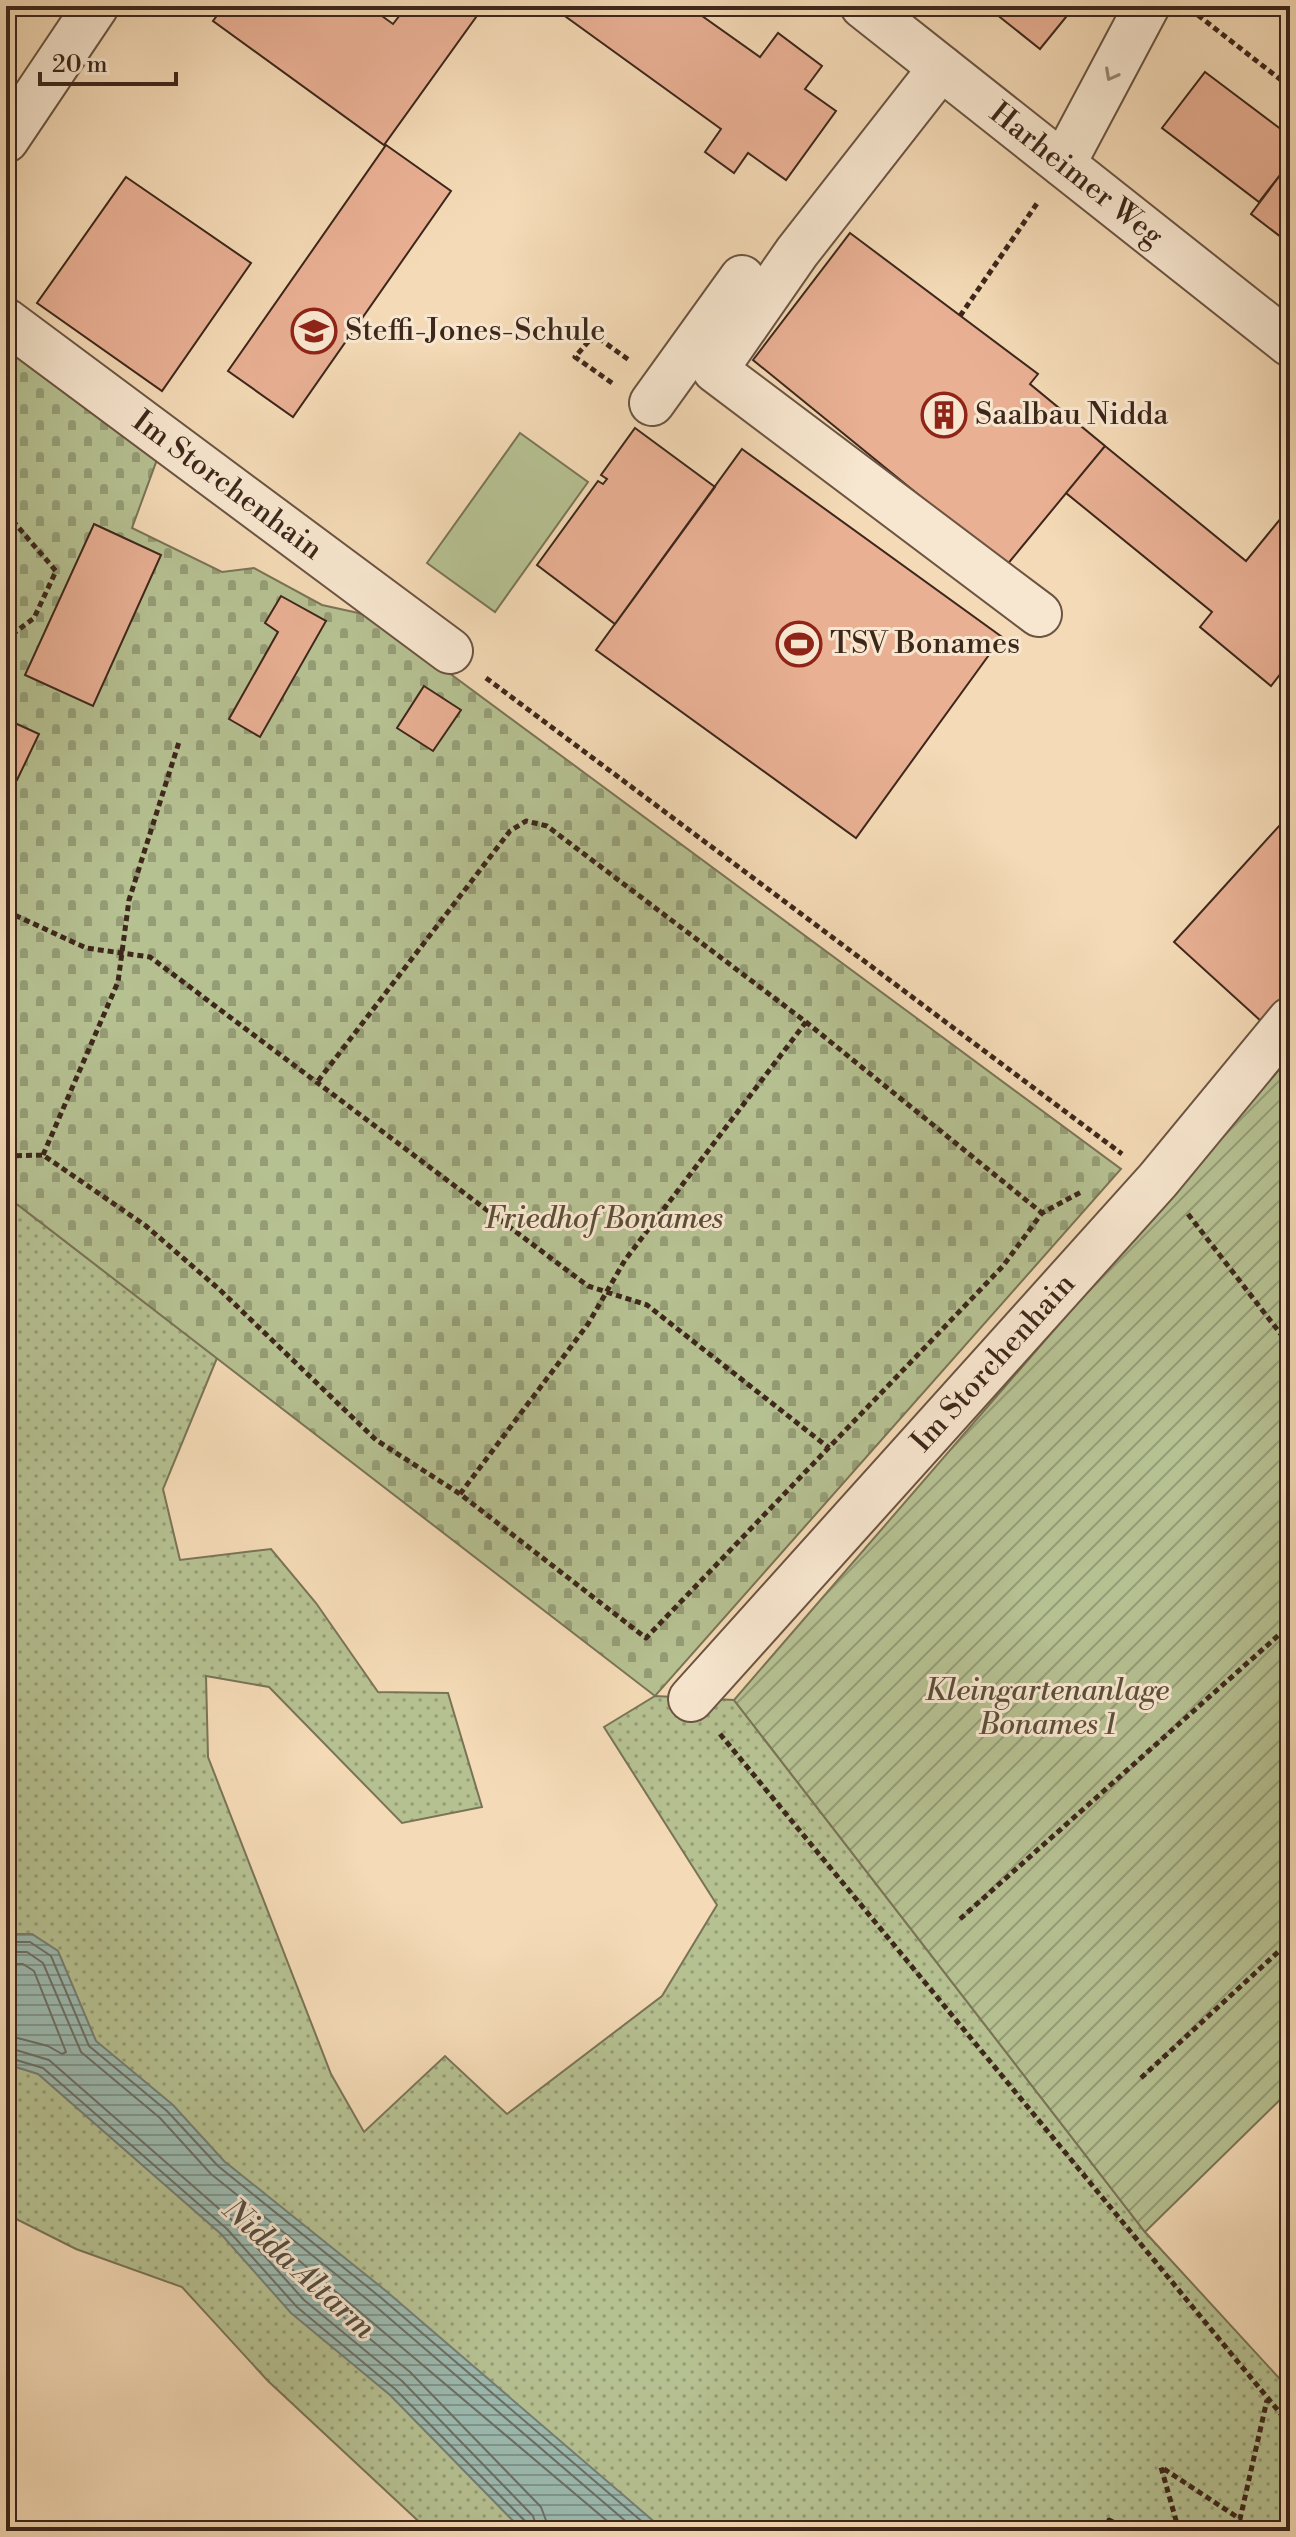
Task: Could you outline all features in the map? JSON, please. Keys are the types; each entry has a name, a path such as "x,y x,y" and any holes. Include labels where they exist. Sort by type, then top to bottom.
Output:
{"street":[{"path":"6,140 96,6"},
{"name":"Harheimer Weg","path":"863,6 1290,344"},
{"path":"1063,164 1147,6"},
{"path":"941,68 824,218 715,370 1039,614"},
{"path":"652,403 782,223 824,218"},
{"name":"Im Storchenhain","path":"6,321 450,651"},
{"name":"Im Storchenhain","path":"691,1699 1158,1180 1290,1020"}],"path":[{"path":"1185,6 1290,87"},
{"path":"960,316 1063,164"},
{"path":"612,384 575,357 594,335 632,362"},
{"path":"6,513 56,571 34,618 6,639"},
{"path":"450,651 1158,1180 1290,1346"},
{"path":"43,1155 118,982 129,900 179,742"},
{"path":"318,1081 510,831 526,821 547,826 806,1022 1042,1213"},
{"path":"6,911 86,948 150,957 588,1286 647,1305 829,1448"},
{"path":"460,1494 588,1324 625,1260 806,1022"},
{"path":"6,1156 43,1155 146,1226 220,1290 376,1440 460,1494 646,1638 1003,1266 1042,1213 1087,1189"},
{"path":"960,1919 1290,1625"},
{"path":"691,1699 1290,2425"},
{"path":"1141,2078 1290,1941"},
{"path":"1179,2531 1161,2467 1240,2519 1267,2399"},
{"path":"1110,2531 1109,2520 1131,2531"}],"green space":[{"name":"Friedhof Bonames","path":"6,342 159,454 132,528 222,572 254,568 322,605 372,616 1121,1169 655,1696 18,1205 6,1201"},
{"path":"520,433 588,482 495,612 427,563"},
{"name":"Kleingartenanlage Bonames 1","path":"1290,1057 1290,2090 1145,2232 734,1700"},
{"path":"6,1201 18,1205 217,1358 163,1489 180,1560 271,1549 316,1603 378,1692 448,1693 482,1807 402,1823 269,1687 206,1676 208,1757 331,2074 364,2132 445,2056 507,2114 662,1996 717,1905 604,1727 655,1696 734,1700 1145,2232 1290,2390 1290,2531 429,2531 268,2381 182,2287 76,2249 6,2214"}],"water":[{"name":"Nidda Altarm","path":"6,1934 32,1934 58,1951 96,2041 173,2105 224,2161 386,2291 665,2531 523,2531 390,2395 291,2313 221,2234 38,2074 6,2064"}],"building":[{"path":"224,6 368,6 393,24 407,6 484,6 384,145 213,21"},
{"path":"551,6 688,6 760,57 778,33 822,66 805,89 836,111 786,180 748,153 734,173 705,152 721,129"},
{"path":"986,6 1075,6 1040,49"},
{"path":"1205,72 1290,136 1290,162 1259,202 1162,128"},
{"path":"386,145 451,191 293,417 228,371"},
{"path":"1290,162 1290,244 1251,214"},
{"path":"126,177 251,263 162,391 37,303"},
{"name":"Saalbau Nidda","path":"850,233 1038,374 1030,384 1105,446 1006,566 753,360"},
{"path":"635,428 715,487 615,624 537,565 598,481 603,484 607,479 601,475"},
{"path":"1105,446 1246,561 1290,507 1290,672 1285,668 1271,686 1200,627 1212,612 1066,493"},
{"name":"TSV Bonames","path":"742,449 1002,637 856,838 596,650"},
{"path":"94,524 161,555 93,706 25,675"},
{"path":"281,596 326,621 260,737 229,719 278,632 265,623"},
{"path":"424,686 461,710 433,751 397,728"},
{"path":"6,719 39,734 17,780 6,775"},
{"path":"1290,814 1290,991 1262,1022 1174,942"}],"place":[{"name":"Steffi-Jones-Schule","path":"314,331"},
{"name":"Saalbau Nidda","path":"944,415"},
{"name":"TSV Bonames","path":"799,644"}]}
